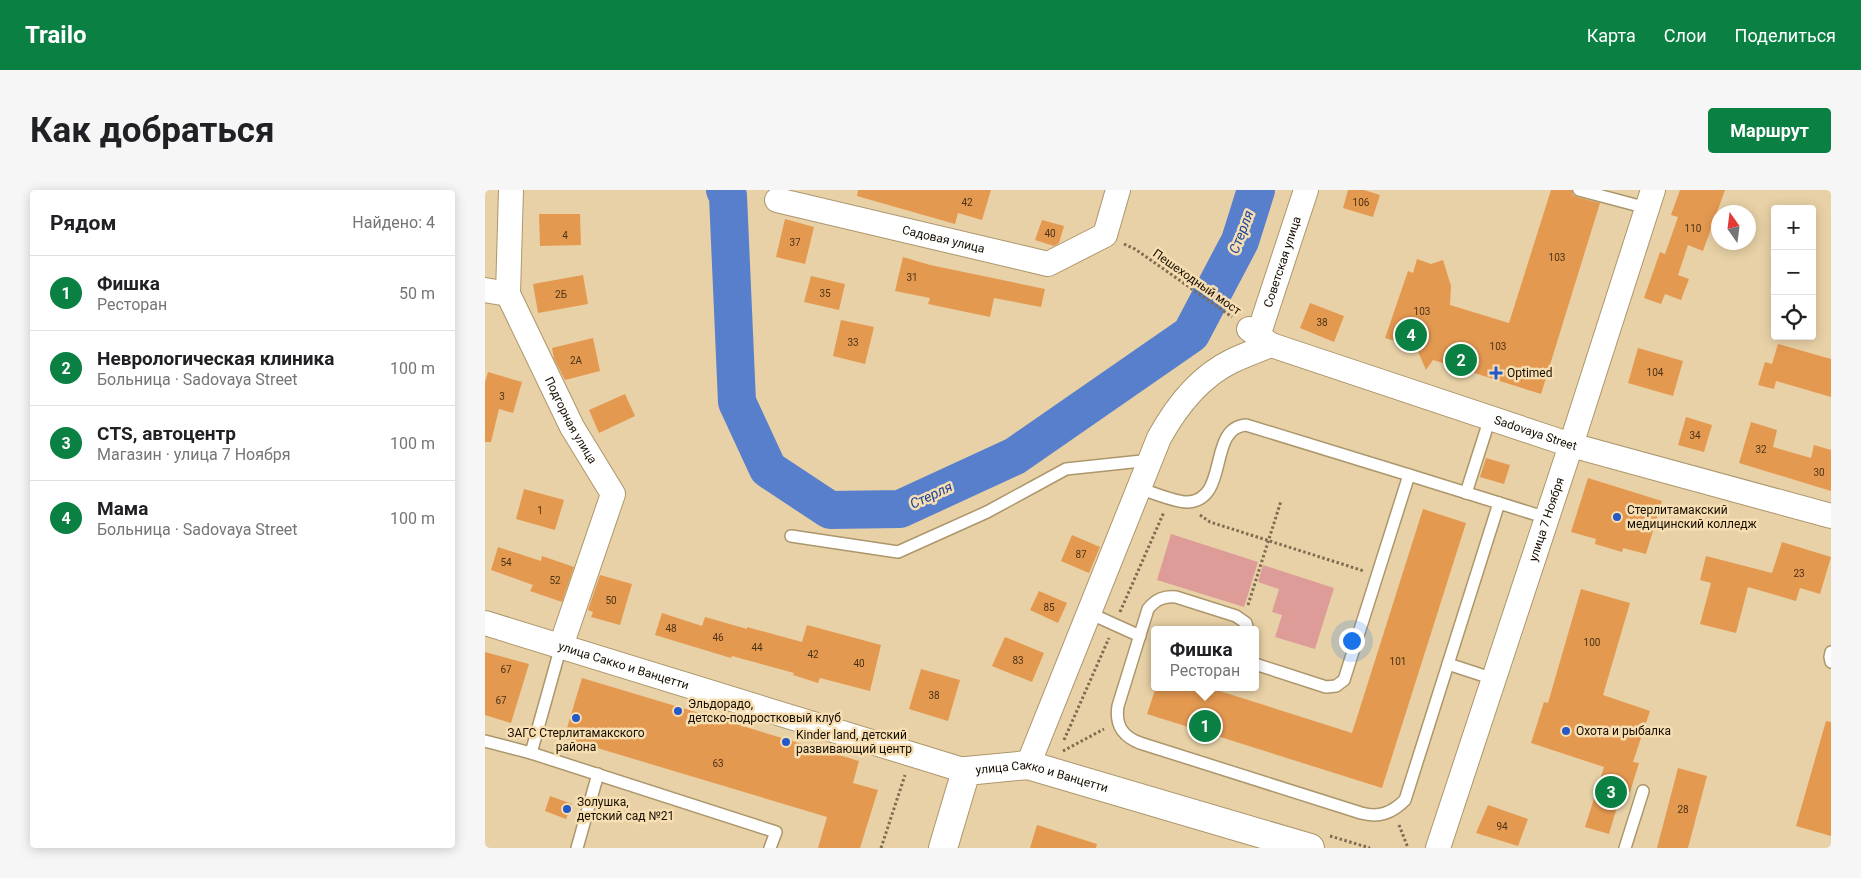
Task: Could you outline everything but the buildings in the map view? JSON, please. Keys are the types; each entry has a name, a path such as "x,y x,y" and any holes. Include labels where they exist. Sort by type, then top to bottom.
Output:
{"street":[{"name":"Подгорная улица","path":"511,190 508,294 572,427 613,494 561,646"},
{"name":"Садовая улица","path":"777,200 1049,264 1105,235 1118,190"},
{"name":"Советская улица","path":"1259,336 1306,190"},
{"name":"улица 7 Ноября","path":"1438,848 1571,446 1650,199"},
{"path":"485,290 508,294"},
{"path":"1028,765 1159,438 1184,400 1199,385 1231,362 1259,336"},
{"name":"Sadovaya Street","path":"1259,336 1571,446 1831,516"},
{"name":"улица Сакко и Ванцетти","path":"485,623 966,770 1028,765 1310,848"},
{"path":"943,848 966,770"}],"lane":[{"path":"1579,190 1650,199"},
{"path":"1466,493 1490,418"},
{"path":"1139,488 1186,503 1206,494 1210,488 1228,434 1240,425 1253,426 1547,518"},
{"path":"791,536 898,552 987,512 1066,469 1151,460"},
{"path":"1259,665 1326,687 1341,684 1345,680 1409,475"},
{"path":"1246,625 1236,616 1176,597 1167,596 1153,603 1148,609 1118,706 1117,722 1124,735 1140,743 1369,815 1378,815 1393,810 1405,800 1499,503"},
{"path":"1089,614 1140,636"},
{"path":"531,753 561,646"},
{"path":"1831,652 1831,662"},
{"path":"1448,664 1494,679"},
{"path":"485,741 531,753 776,832 770,848"},
{"path":"577,848 597,774"},
{"path":"1625,848 1643,790"}],"path":[{"name":"Пешеходный мост","path":"1135,249 1259,336"},
{"path":"1193,501 1204,519 1378,575"},
{"path":"1246,625 1268,541 1281,501"},
{"path":"1058,754 1117,722"},
{"path":"881,848 907,769 916,754"},
{"path":"1393,810 1409,848"}],"shaded area":[{"path":"1171,534 1258,562 1244,607 1157,580"},
{"path":"1263,565 1334,588 1315,649 1275,637 1282,615 1272,612 1279,589 1258,582"}],"waterway":[{"name":"Стерля","path":"725,190 728,196 737,402 768,469 830,510 900,509 1015,456 1191,334 1240,241 1256,190"}],"place":[{"name":"Мама","path":"1411,335"},
{"name":"Неврологическая клиника","path":"1461,360"},
{"name":"Optimed","path":"1496,373"},
{"name":"Стерлитамакский медицинский колледж","path":"1617,517"},
{"name":"Эльдорадо, детско-подростковый клуб","path":"678,711"},
{"name":"ЗАГС Стерлитамакского района","path":"576,718"},
{"name":"Фишка","path":"1205,726"},
{"name":"Охота и рыбалка","path":"1566,731"},
{"name":"Kinder land, детский развивающий центр","path":"786,742"},
{"name":"СTS, автоцентр","path":"1611,792"},
{"name":"Золушка, детский сад №21","path":"567,809"}]}
